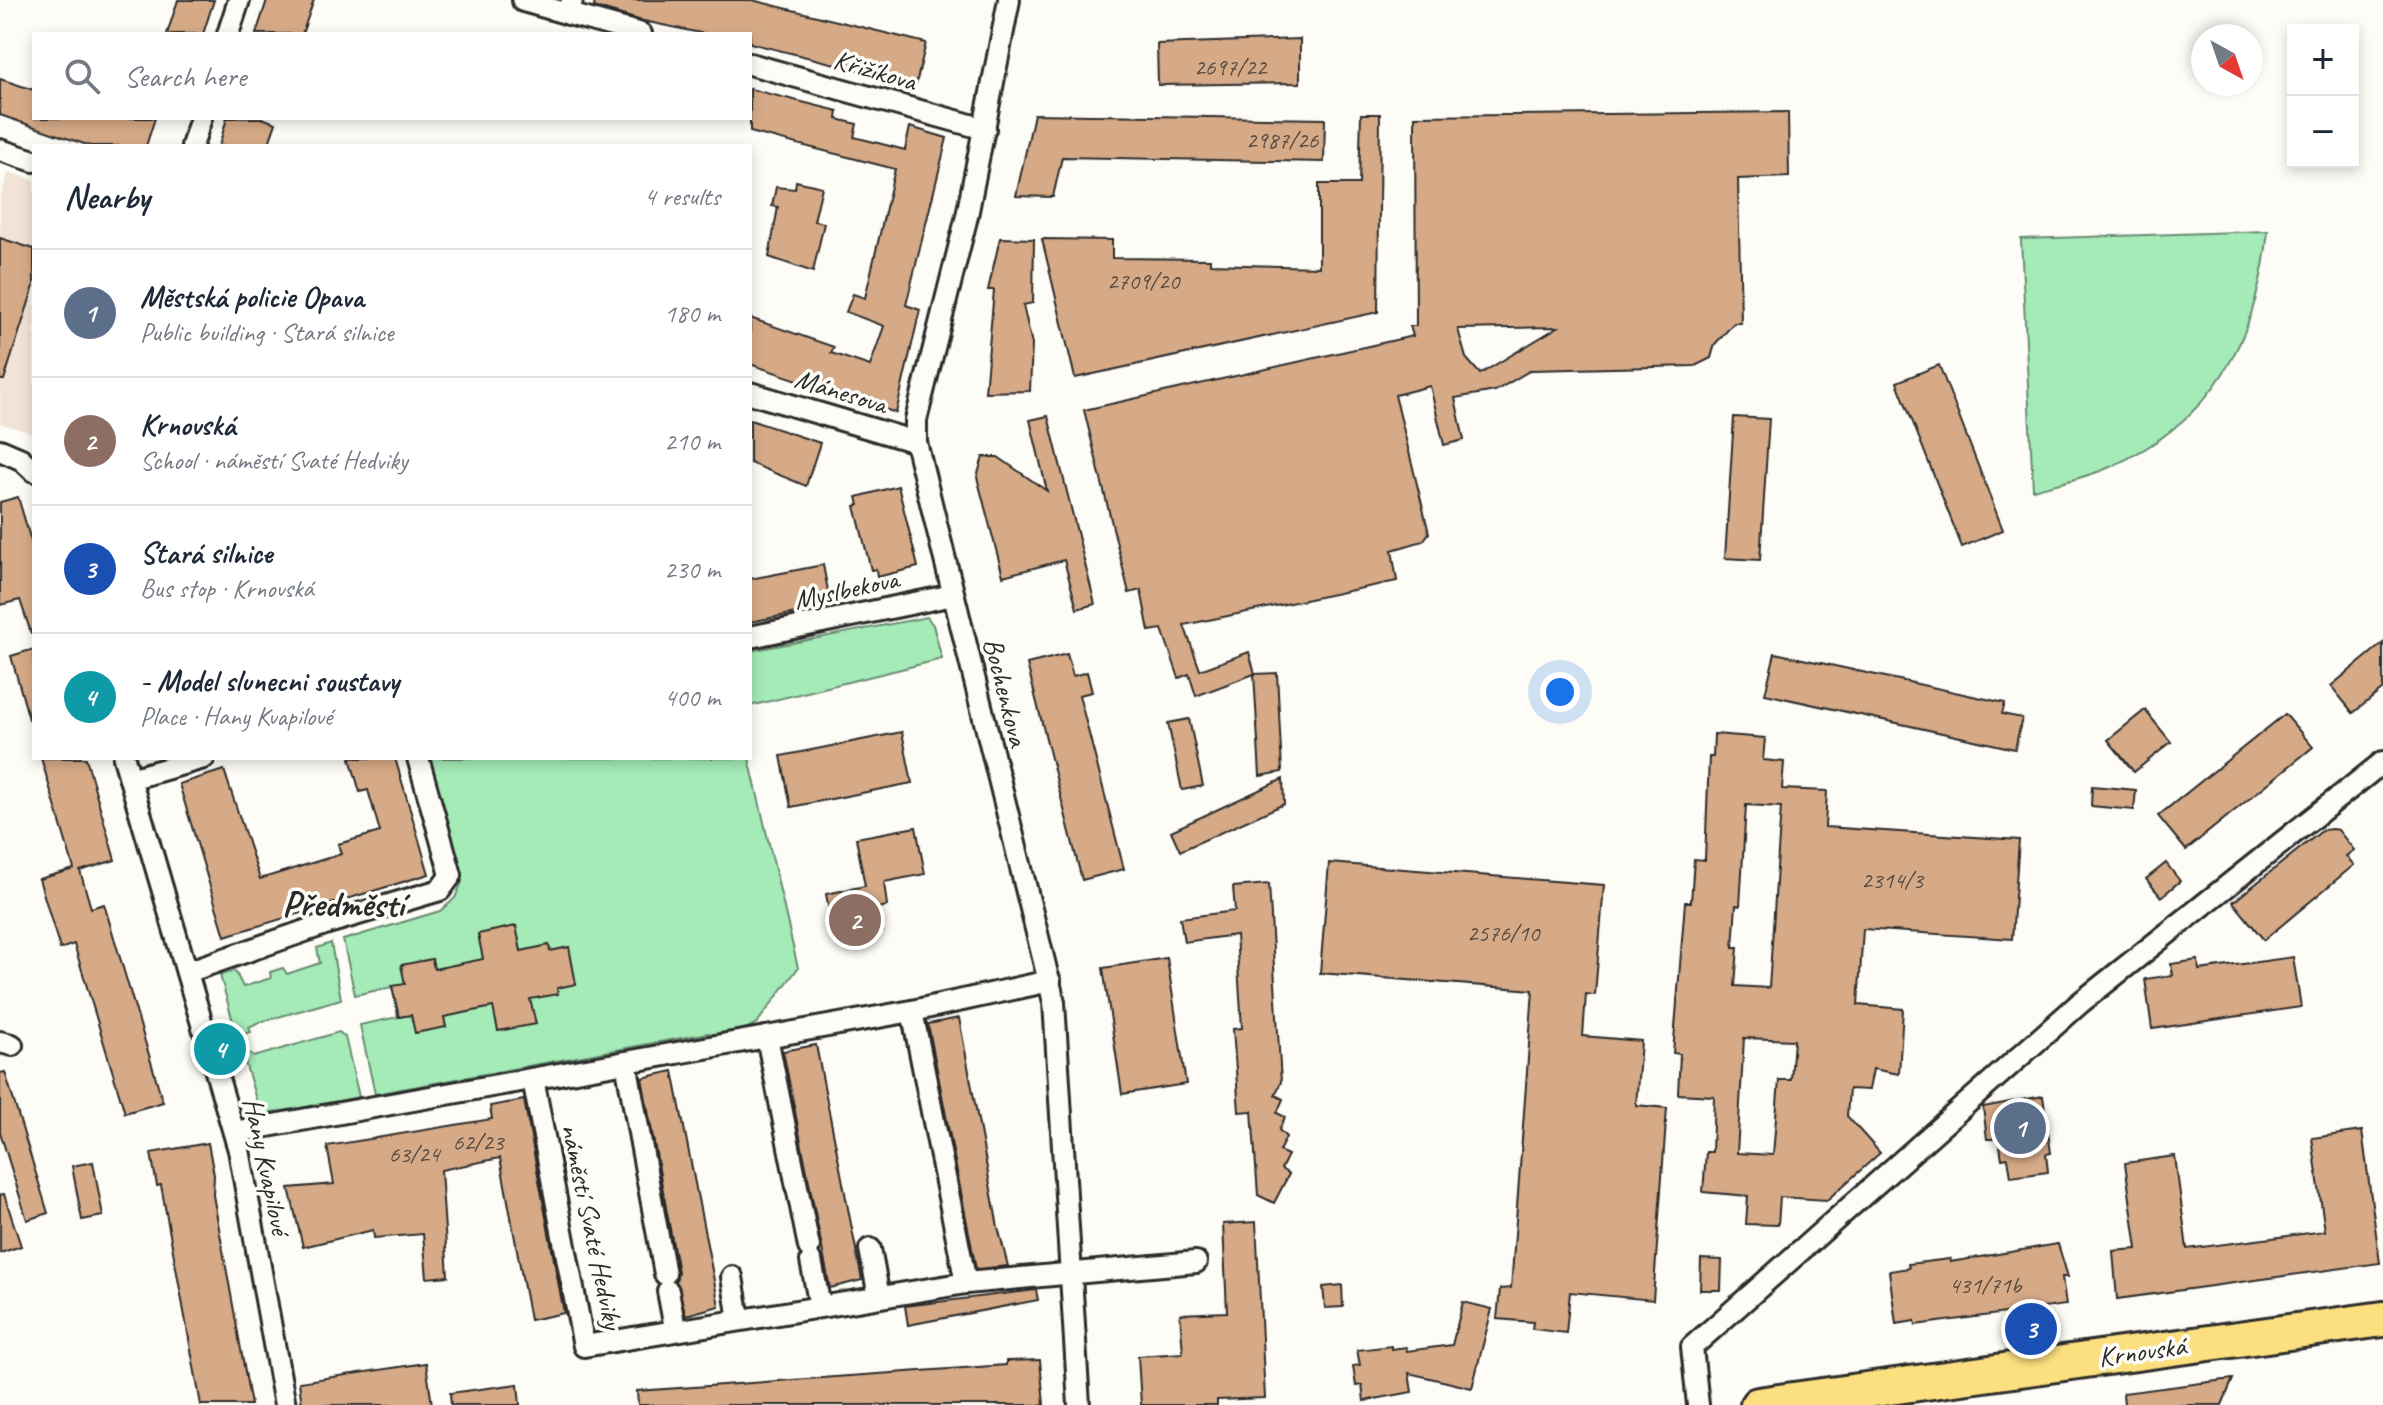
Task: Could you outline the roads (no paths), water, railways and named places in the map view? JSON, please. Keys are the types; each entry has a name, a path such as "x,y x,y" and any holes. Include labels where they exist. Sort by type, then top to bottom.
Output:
{"main road":[{"name":"Krnovská","path":"1758,1405 2383,1319"}],"street":[{"path":"229,32 239,0"},
{"name":"Bochenkova","path":"1009,0 985,129 916,420 916,442 1050,981 1074,1272 1079,1405"},
{"path":"523,1 570,7 636,32"},
{"name":"Křižíkova","path":"752,65 985,129"},
{"path":"193,144 200,120"},
{"path":"0,150 32,160"},
{"name":"Mánesova","path":"752,394 916,442"},
{"path":"0,450 21,459 32,469"},
{"name":"Myslbekova","path":"752,637 953,595"},
{"name":"Hany Kvapilové","path":"125,760 234,1132 285,1405"},
{"path":"130,779 197,760"},
{"path":"187,972 328,923 440,890 447,884 451,875 419,760"},
{"path":"1698,1405 1692,1347 2080,1003 2383,762"},
{"path":"234,1132 912,1011 1050,981"},
{"path":"912,1011 966,1283"},
{"path":"767,1037 820,1306"},
{"path":"626,1062 675,1328"},
{"name":"náměstí Svaté Hedviky","path":"533,1079 584,1346 675,1328 966,1283 1196,1262"},
{"path":"870,1249 879,1297"},
{"path":"732,1277 739,1319"}],"place":[{"name":"Krnovská","path":"855,920"},
{"name":"- Model slunecni soustavy","path":"220,1049"},
{"name":"Městská policie Opava","path":"2020,1128"},
{"name":"Stará silnice","path":"2031,1329"}],"district":[{"name":"Předměstí","path":"343,904"}]}
